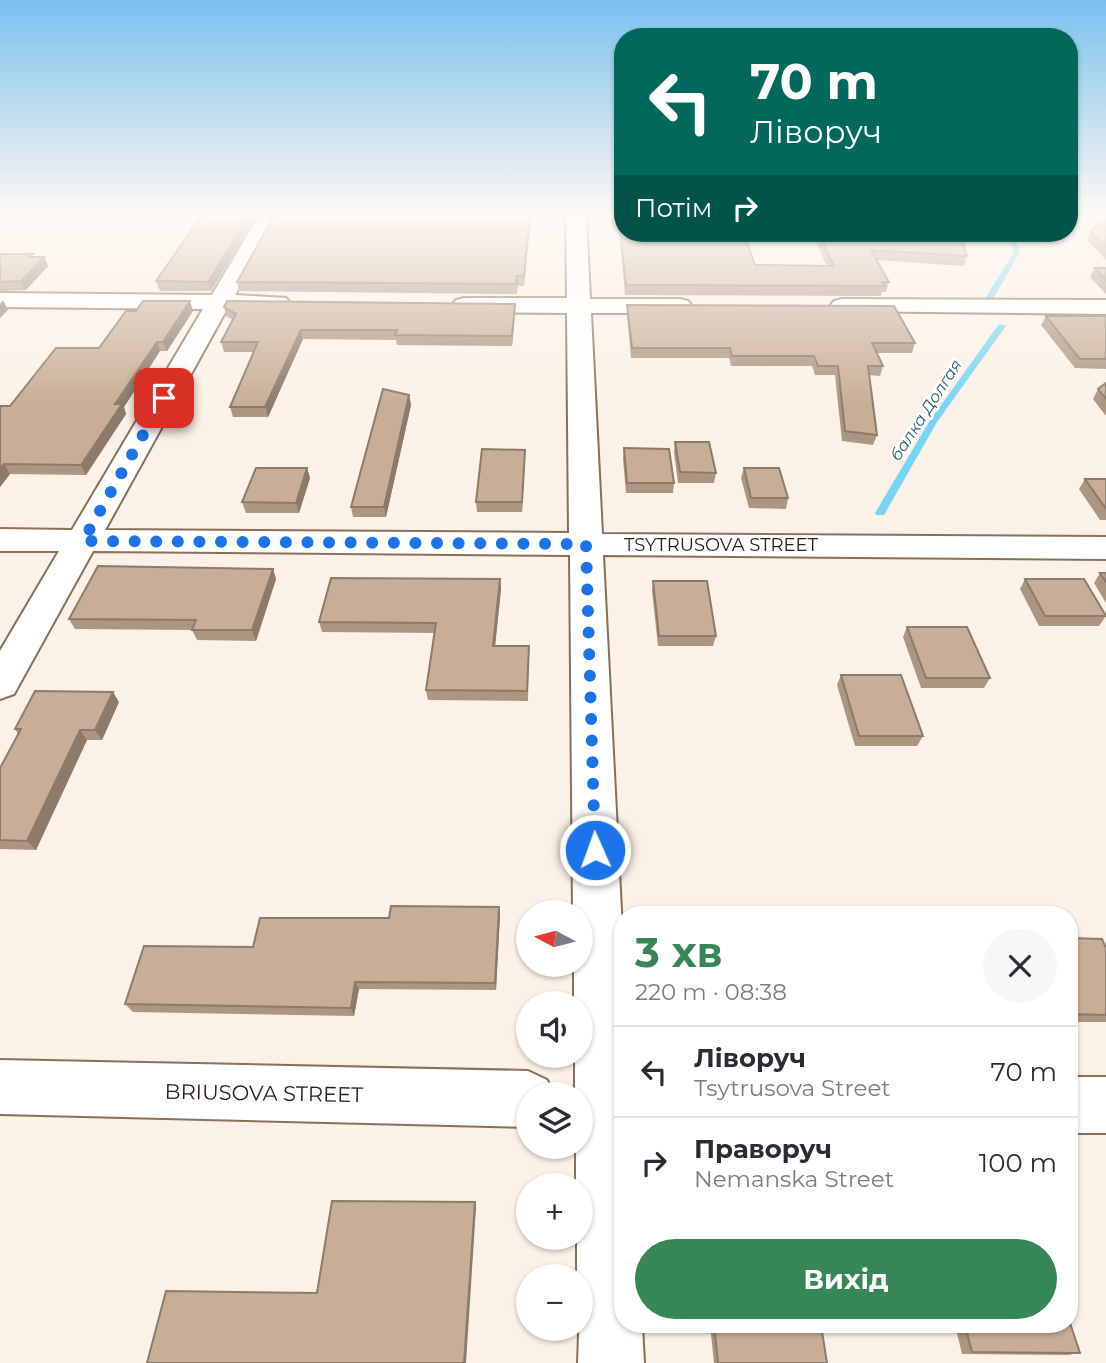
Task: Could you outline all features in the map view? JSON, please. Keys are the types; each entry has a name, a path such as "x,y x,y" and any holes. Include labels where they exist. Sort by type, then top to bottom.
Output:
{"street":[{"path":"0,684 233,278"},
{"path":"577,278 611,1363"},
{"path":"0,300 301,304"},
{"path":"440,304 703,306"},
{"path":"814,306 1106,307"},
{"name":"TSYTRUSOVA STREET","path":"0,540 1106,548"},
{"name":"BRIUSOVA STREET","path":"0,1087 516,1099"},
{"path":"1078,1105 1106,1105"}],"building":[{"path":"0,278 24,278 21,281 0,282"},
{"path":"158,278 211,278 208,282 156,281"},
{"path":"239,278 517,278 516,284 237,282"},
{"path":"625,278 887,278 889,282 882,282 884,286 626,285"},
{"path":"143,301 190,301 163,342 157,342 115,404 122,404 81,465 4,464 0,469 0,406 10,406 56,348 99,348 126,311 136,311"},
{"path":"227,301 515,304 512,336 395,335 397,330 301,330 265,407 230,407 258,342 221,342 236,314 224,307"},
{"path":"627,305 894,306 915,343 872,343 883,366 868,366 877,435 845,431 838,366 818,366 814,356 732,356 730,348 632,348"},
{"path":"1046,316 1106,316 1106,359 1080,359"},
{"path":"1106,383 1106,399 1098,389"},
{"path":"383,389 409,395 384,507 351,507"},
{"path":"675,442 709,442 716,473 680,472"},
{"path":"624,448 669,449 674,483 627,483"},
{"path":"482,449 525,450 522,502 476,502"},
{"path":"256,468 307,468 296,503 242,502"},
{"path":"744,468 779,468 788,498 751,498"},
{"path":"1085,479 1106,479 1106,509"},
{"path":"98,566 273,569 252,630 192,630 196,620 69,619"},
{"path":"331,578 500,579 493,646 529,646 527,691 426,690 436,623 319,622"},
{"path":"1025,579 1084,579 1106,616 1045,616"},
{"path":"653,581 707,581 716,636 659,636"},
{"path":"907,627 967,627 990,678 926,678"},
{"path":"841,675 901,675 923,736 859,736"},
{"path":"35,691 113,692 95,730 80,730 27,841 0,840 0,768 21,729 15,729"},
{"path":"391,906 499,907 495,983 355,982 351,1008 125,1004 144,946 253,947 260,918 389,918"},
{"path":"1078,938 1102,939 1106,948 1106,1015 1078,1014"},
{"path":"332,1201 475,1202 464,1363 147,1363 166,1291 317,1293"},
{"path":"715,1333 822,1333 827,1363 718,1363"},
{"path":"967,1333 1073,1333 1080,1353 972,1352"}],"waterway":[{"path":"987,302 1002,278"},
{"name":"балка Долгая","path":"880,513 933,422 1002,326"}],"route":[{"path":"164,398 83,541 586,544 595,850"}]}
